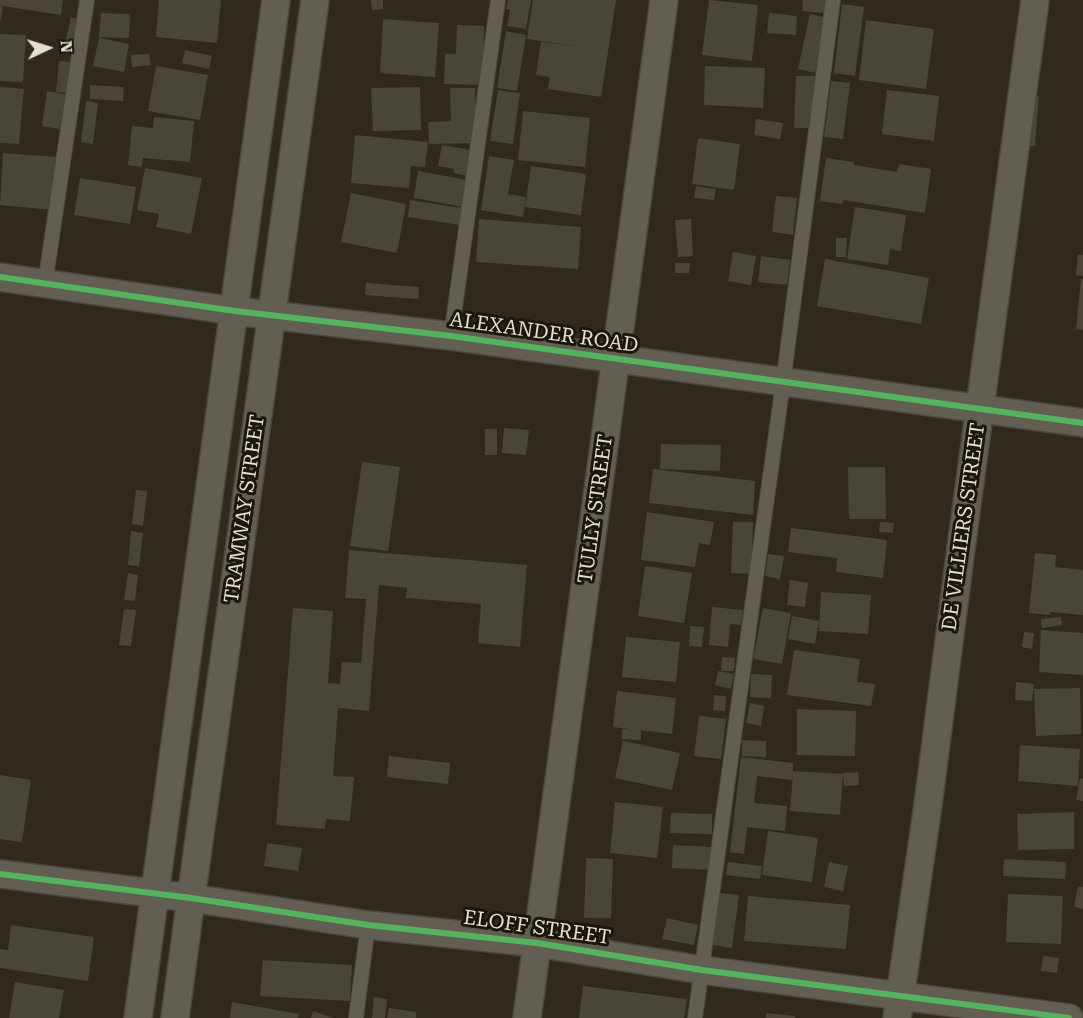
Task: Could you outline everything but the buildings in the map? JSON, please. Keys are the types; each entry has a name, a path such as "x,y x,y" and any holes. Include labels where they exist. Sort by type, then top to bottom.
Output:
{"street":[{"name":"TULLY STREET","path":"527,1018 664,0"},
{"name":"DE VILLIERS STREET","path":"899,1007 1035,0"},
{"path":"275,7 313,10"},
{"name":"TRAMWAY STREET","path":"138,1018 275,7"},
{"name":"TRAMWAY STREET","path":"176,1018 313,10"},
{"name":"ALEXANDER ROAD","path":"0,277 235,311 452,336 1083,423"},
{"name":"ELOFF STREET","path":"0,874 191,898 368,925 537,943 702,969 899,1007 1069,1018"}],"lane":[{"path":"45,284 87,0"},
{"path":"452,336 498,0"},
{"path":"695,1018 783,383 833,0"},
{"path":"356,1018 368,925"}],"cycle path":[{"path":"0,277 235,311 451,336 1083,423"},
{"path":"0,874 191,898 368,925 537,943 702,970 1069,1018"}]}
